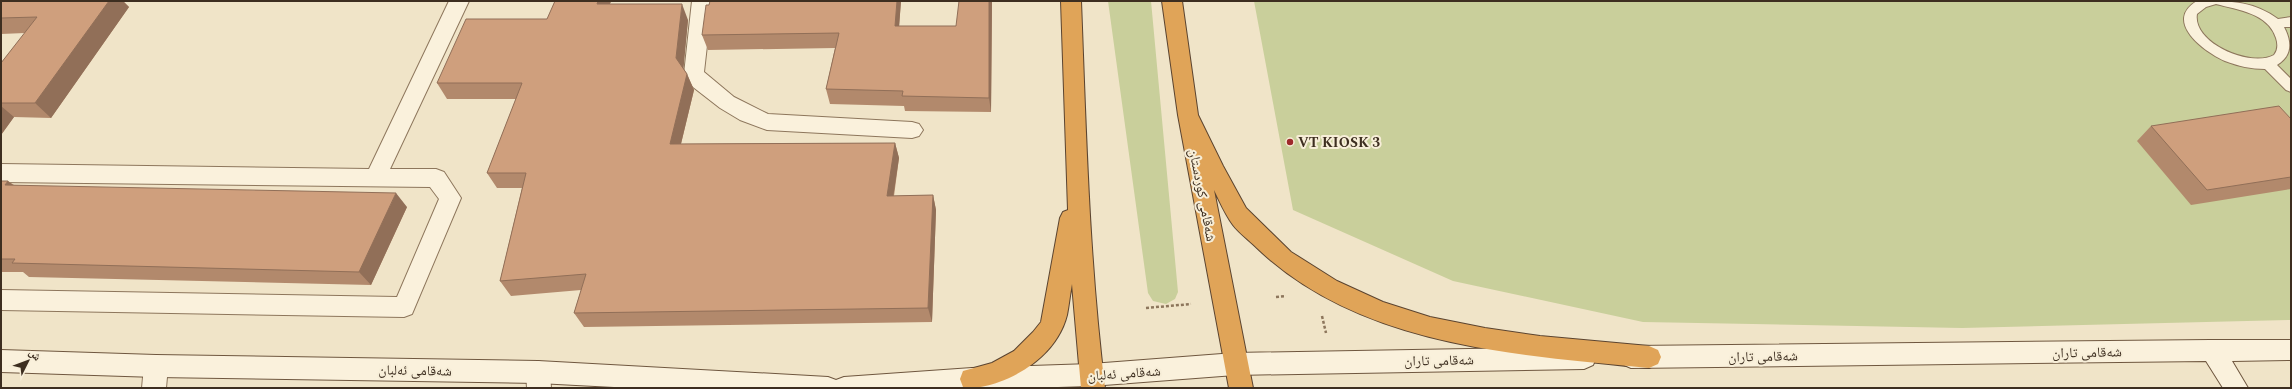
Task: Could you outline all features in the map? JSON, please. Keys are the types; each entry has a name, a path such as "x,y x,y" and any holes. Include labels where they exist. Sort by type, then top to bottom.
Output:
{"highway":[{"path":"1071,1 1077,178 1086,329 1092,382"},
{"name":"شەقامی کوردستان","path":"1172,1 1188,115 1235,364 1241,388"},
{"path":"1188,115 1213,169 1241,219 1280,257 1332,290 1384,313 1441,330 1518,344 1649,357"},
{"path":"972,379 996,373 1028,356 1050,330 1055,316 1077,178"}],"street":[{"path":"375,178 459,1"},
{"path":"702,1 694,74 710,90 756,119 767,122 912,130"},
{"path":"1,173 436,178 450,198 404,307 1,300"},
{"path":"2212,350 2236,388"},
{"name":"شەقامی تاران","path":"1235,364 1649,357 2291,350"},
{"name":"شەقامی ئەلبان","path":"1,361 155,377 539,380 828,388"},
{"name":"شەقامی ئەلبان","path":"844,388 972,379 1092,382 1235,364"}],"lane":[{"path":"2205,1 2193,8 2189,15 2191,24 2197,34 2207,45 2237,60 2253,64 2268,64 2280,61 2287,54 2289,45 2285,35 2276,24 2247,7 2221,1"},
{"path":"2276,24 2291,22"},
{"path":"2268,64 2291,87"}],"path":[{"path":"1276,297 1291,296"},
{"path":"1146,308 1191,304"},
{"path":"1320,312 1327,335"}],"green space":[{"path":"1108,1 1151,1 1178,292 1175,299 1166,304 1153,301 1148,293"},
{"path":"1254,1 2291,1 2291,320 1962,328 1643,322 1453,281 1293,210"}],"building":[{"path":"1,1 109,1 35,103 1,103 1,63 37,17 1,18"},
{"path":"555,1 598,1 597,4 682,4 676,58 687,74 670,144 895,143 887,196 933,195 928,308 574,313 586,274 500,281 526,173 487,173 522,83 437,83 466,19 547,19"},
{"path":"710,1 897,1 895,26 956,26 959,1 989,1 989,98 902,96 903,91 826,89 839,33 702,35 706,5 709,5"},
{"path":"2279,106 2291,119 2291,177 2207,190 2151,126"},
{"path":"1,181 8,181 5,185 396,193 359,272 12,263 15,259 1,259"}],"place":[{"name":"VT KIOSK 3","path":"1290,142"}]}
